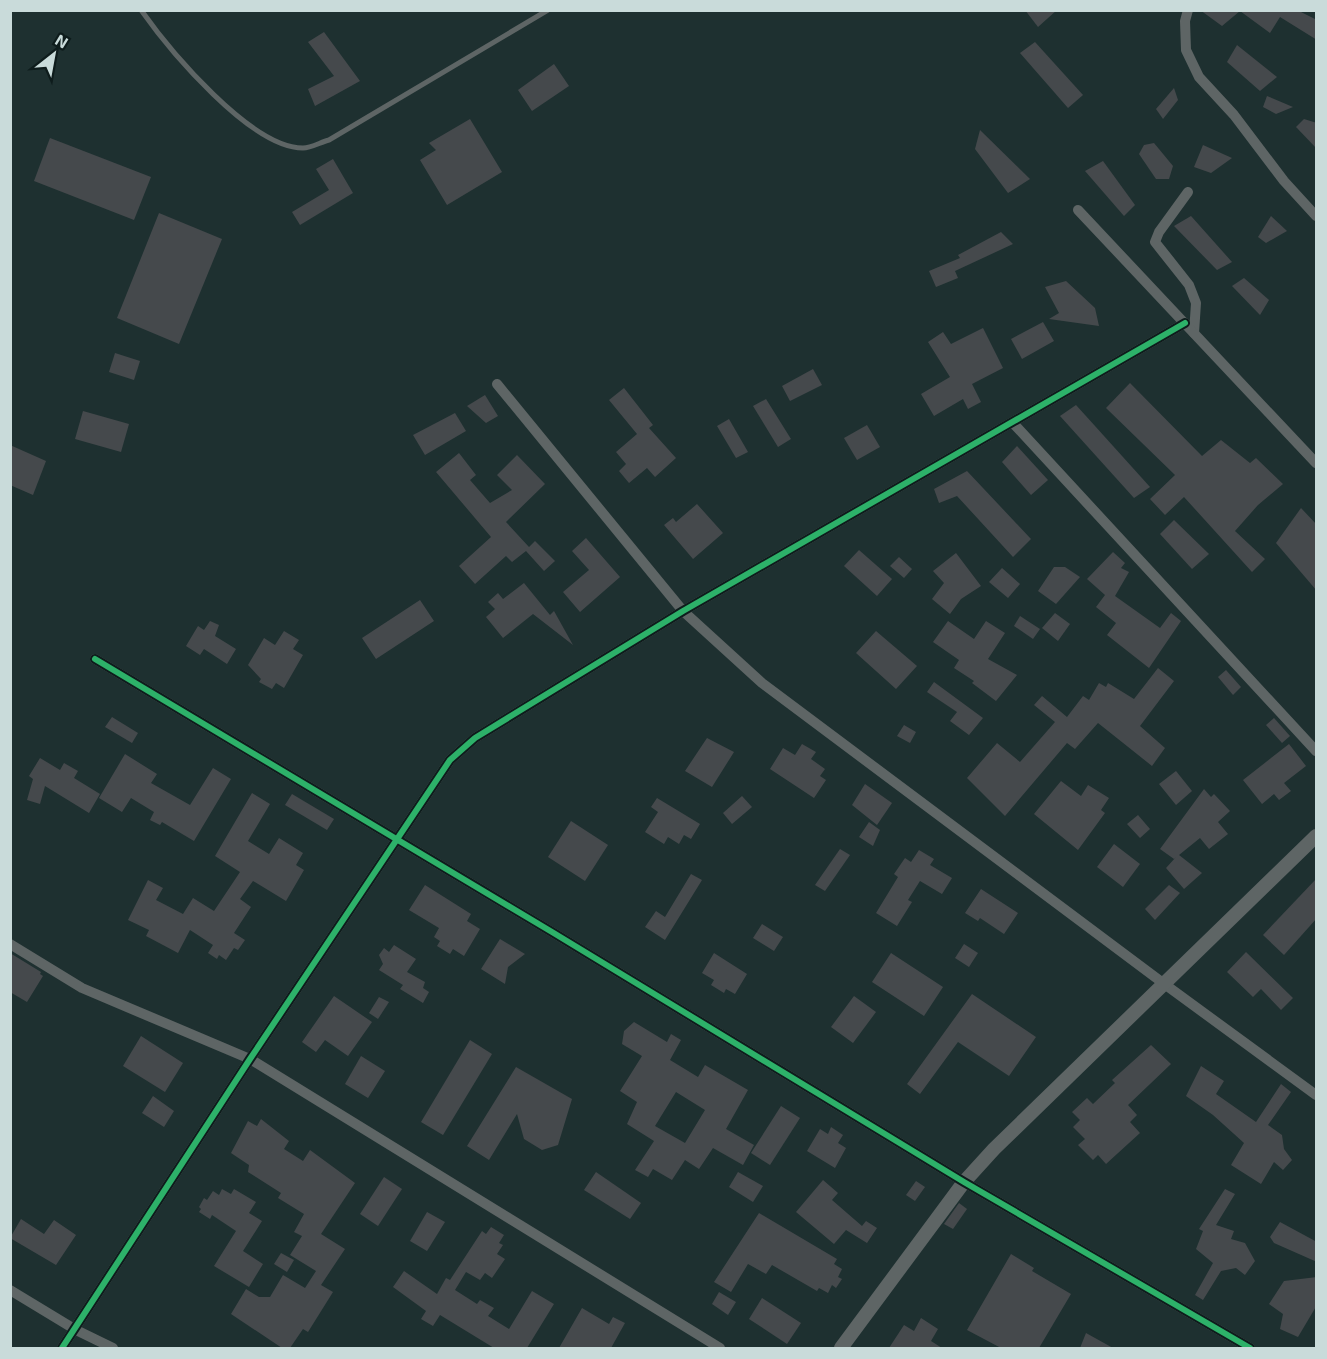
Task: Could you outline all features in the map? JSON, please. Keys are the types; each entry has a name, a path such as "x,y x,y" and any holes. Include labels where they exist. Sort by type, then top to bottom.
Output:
{"street":[{"path":"1188,10 1185,21 1186,50 1199,77 1234,115 1284,181 1317,216"},
{"path":"1188,192 1159,232 1155,242 1190,285 1196,303 1194,333"},
{"path":"1078,210 1317,463"},
{"path":"62,1348 76,1330 250,1059 450,760 476,738 684,611 1185,322"},
{"path":"497,384 684,611 762,683 1163,984 1317,1095"},
{"path":"1013,423 1317,751"},
{"path":"95,659 964,1182 1250,1348"},
{"path":"841,1348 964,1182 1163,984 1317,836"},
{"path":"10,944 82,988 250,1059 720,1348"},
{"path":"10,1290 76,1330 113,1348"}],"lane":[{"path":"141,10 166,46 236,116 281,143 304,148 329,140 548,10"}],"building":[{"path":"1025,10 1057,10 1038,27"},
{"path":"1200,10 1297,10 1317,20 1317,40 1280,17 1270,33 1240,11 1222,26"},
{"path":"324,32 360,81 315,106 308,89 334,76 308,42"},
{"path":"1035,42 1083,95 1068,108 1020,53"},
{"path":"1237,45 1277,77 1260,91 1227,62"},
{"path":"554,64 569,86 532,111 518,90"},
{"path":"1174,88 1178,100 1163,119 1156,109"},
{"path":"1267,96 1293,107 1276,114 1263,107"},
{"path":"470,119 502,172 447,205 420,160 436,150 429,143"},
{"path":"1304,119 1317,123 1317,149 1296,127"},
{"path":"980,130 1030,179 1008,193 975,149"},
{"path":"50,138 151,177 134,220 34,181"},
{"path":"1154,143 1173,166 1169,179 1156,179 1139,154 1144,145"},
{"path":"1203,145 1232,158 1211,173 1194,167"},
{"path":"333,159 353,193 300,225 292,212 329,190 316,169"},
{"path":"1103,161 1135,205 1124,216 1085,171"},
{"path":"159,213 222,239 179,344 117,318"},
{"path":"1191,216 1232,262 1217,270 1174,226"},
{"path":"1271,216 1287,231 1266,243 1258,237"},
{"path":"1001,232 1013,244 955,271 958,278 936,287 929,271 960,258 958,255"},
{"path":"1244,278 1269,300 1260,315 1232,286"},
{"path":"1066,281 1095,308 1099,326 1049,319 1059,313 1045,287"},
{"path":"1043,322 1054,341 1022,359 1011,339"},
{"path":"983,328 1003,368 972,384 981,402 968,409 963,399 934,416 921,394 950,377 928,342 943,332 951,344"},
{"path":"115,353 140,361 134,380 109,372"},
{"path":"813,369 822,385 790,401 782,386"},
{"path":"1130,383 1202,456 1221,440 1250,463 1256,458 1283,484 1258,505 1235,531 1265,559 1252,572 1184,497 1165,515 1150,499 1175,475 1106,408"},
{"path":"624,388 653,425 649,428 676,458 655,477 647,468 629,483 619,471 626,464 616,452 637,434 609,400"},
{"path":"485,395 498,416 486,423 467,406"},
{"path":"766,399 791,439 778,447 753,406"},
{"path":"1076,405 1150,487 1134,498 1060,416"},
{"path":"83,411 129,424 121,452 75,439"},
{"path":"455,413 466,431 425,455 413,435"},
{"path":"729,419 748,452 736,458 717,426"},
{"path":"867,425 880,447 857,460 844,438"},
{"path":"10,445 46,461 33,495 10,485"},
{"path":"1017,446 1048,480 1031,495 1002,462"},
{"path":"459,453 476,475 470,480 490,503 512,490 497,475 517,455 545,484 506,522 529,547 535,541 555,561 544,571 526,551 512,562 506,556 475,584 459,566 491,537 436,472"},
{"path":"967,471 1031,539 1013,557 957,496 939,503 934,489"},
{"path":"697,504 723,533 693,559 664,525 673,518 676,522"},
{"path":"1301,508 1317,525 1317,591 1276,543"},
{"path":"1174,520 1209,554 1192,569 1160,534"},
{"path":"586,538 620,577 580,612 563,592 589,570 572,551"},
{"path":"859,550 892,579 877,596 844,566"},
{"path":"1113,552 1125,563 1121,568 1129,572 1115,596 1160,628 1171,613 1181,621 1149,668 1107,635 1116,623 1096,607 1105,595 1087,579"},
{"path":"956,553 981,586 961,599 950,614 932,599 944,583 933,571"},
{"path":"899,557 912,569 904,578 890,566"},
{"path":"1054,567 1065,567 1080,577 1056,604 1038,591"},
{"path":"1002,568 1020,584 1008,598 989,582"},
{"path":"524,583 550,615 554,611 573,645 533,614 503,638 486,617 495,609 488,602 498,593 503,599"},
{"path":"420,600 434,621 376,659 362,638"},
{"path":"1055,613 1070,624 1058,641 1042,628"},
{"path":"1020,616 1040,629 1033,639 1014,626"},
{"path":"210,621 219,625 215,636 236,649 227,664 204,649 200,655 186,646 198,626 204,630"},
{"path":"948,621 974,639 986,621 1005,633 988,659 1017,675 996,701 972,683 974,681 954,668 959,660 933,642"},
{"path":"284,631 299,640 293,649 303,655 284,688 276,683 272,689 259,682 261,679 248,665 264,638 275,645"},
{"path":"876,631 917,666 896,689 856,653"},
{"path":"1158,668 1174,681 1140,726 1165,748 1152,766 1098,723 1075,749 1067,743 1005,816 967,778 997,743 1020,762 1055,722 1034,705 1042,696 1067,717 1083,696 1089,700 1099,683 1106,687 1108,683 1134,699"},
{"path":"1226,670 1241,687 1233,695 1218,677"},
{"path":"934,682 983,718 969,735 950,721 957,712 927,692"},
{"path":"112,717 138,733 132,743 105,727"},
{"path":"1274,718 1290,736 1282,743 1266,725"},
{"path":"904,725 916,732 910,743 897,736"},
{"path":"707,738 734,752 712,787 685,771"},
{"path":"802,744 816,752 811,759 825,769 820,776 826,780 814,798 770,769 783,748 795,755"},
{"path":"1289,744 1306,766 1284,783 1291,791 1279,800 1274,794 1262,804 1243,780"},
{"path":"125,754 157,774 151,783 190,805 213,768 231,779 194,841 162,822 160,825 150,820 154,812 131,798 122,812 99,798"},
{"path":"40,758 60,770 64,763 78,771 74,778 100,794 89,813 45,786 40,804 27,800 33,779 29,776"},
{"path":"1176,771 1192,791 1176,805 1159,784"},
{"path":"1061,781 1081,796 1088,785 1109,798 1101,810 1105,813 1078,850 1034,814"},
{"path":"865,784 892,803 877,825 852,805"},
{"path":"1204,789 1211,797 1214,794 1230,811 1218,822 1228,834 1209,849 1200,838 1179,855 1202,873 1184,889 1166,868 1176,857 1174,859 1160,849"},
{"path":"252,793 270,804 248,841 269,854 279,838 303,853 296,865 304,870 286,901 253,881 240,899 251,907 234,933 245,940 238,950 234,948 226,960 219,955 217,959 208,953 213,945 190,930 178,953 146,936 149,930 128,920 148,880 163,888 156,900 183,914 193,898 214,911 240,872 215,856"},
{"path":"292,794 334,819 327,830 285,805"},
{"path":"742,796 752,807 732,824 723,813"},
{"path":"657,798 700,824 691,839 684,835 679,844 668,837 664,844 645,832 658,812 651,807"},
{"path":"1138,815 1150,829 1140,838 1127,824"},
{"path":"571,821 608,845 585,881 548,857"},
{"path":"869,822 880,830 873,846 859,837"},
{"path":"1114,844 1140,864 1123,887 1097,867"},
{"path":"840,849 850,855 825,891 815,885"},
{"path":"919,850 934,859 930,865 952,878 942,894 920,881 908,900 912,902 897,926 876,913 898,877 894,874 905,858 911,862"},
{"path":"691,874 702,880 665,940 645,927 656,911 665,917"},
{"path":"1317,878 1317,918 1284,955 1263,935"},
{"path":"425,885 471,914 467,921 480,929 464,956 453,949 450,954 437,946 440,941 434,937 439,928 409,910"},
{"path":"1169,885 1180,893 1155,920 1145,909"},
{"path":"981,889 1018,913 1004,934 980,918 978,921 965,913"},
{"path":"762,924 783,937 774,951 753,938"},
{"path":"500,939 525,954 508,967 505,984 481,969"},
{"path":"964,944 978,953 969,967 955,958"},
{"path":"394,945 416,959 407,972 425,982 423,988 429,992 423,1003 400,989 403,985 379,970 383,964 379,955 384,948 389,952"},
{"path":"1246,952 1293,998 1281,1010 1261,989 1253,997 1227,972"},
{"path":"10,953 41,972 43,976 27,1002 10,992"},
{"path":"714,953 747,974 735,994 726,989 724,993 711,985 714,980 702,973"},
{"path":"891,953 943,987 924,1016 872,982"},
{"path":"972,994 1036,1037 1009,1076 958,1042 920,1094 907,1084"},
{"path":"334,996 372,1022 348,1056 325,1040 316,1052 302,1042"},
{"path":"854,996 876,1012 853,1043 831,1027"},
{"path":"379,997 389,1002 378,1019 369,1013"},
{"path":"634,1022 667,1042 671,1034 681,1040 670,1060 698,1077 705,1065 748,1090 726,1129 754,1145 743,1165 713,1148 699,1169 685,1160 672,1180 653,1169 648,1177 635,1170 654,1141 627,1124 637,1102 620,1091 642,1056 622,1044 624,1031","holes":["676,1092 705,1110 685,1143 655,1126"]},
{"path":"141,1036 183,1063 165,1092 123,1066"},
{"path":"470,1040 492,1054 443,1135 421,1122"},
{"path":"1151,1045 1171,1064 1128,1105 1137,1115 1130,1122 1140,1133 1106,1164 1098,1155 1093,1160 1078,1145 1085,1139 1073,1127 1080,1120 1072,1112 1087,1098 1093,1104 1115,1083 1112,1080"},
{"path":"361,1056 385,1071 368,1098 345,1084"},
{"path":"1201,1066 1224,1081 1216,1094 1256,1122 1281,1084 1291,1092 1268,1125 1282,1135 1284,1149 1292,1160 1283,1170 1274,1162 1261,1184 1231,1165 1244,1143 1213,1115 1186,1096"},
{"path":"516,1067 572,1099 558,1145 542,1150 524,1139 517,1114 489,1160 467,1146"},
{"path":"153,1096 174,1111 164,1127 142,1113"},
{"path":"781,1106 800,1118 770,1165 751,1153"},
{"path":"261,1119 289,1141 284,1149 303,1161 310,1150 355,1183 321,1234 345,1249 321,1285 333,1292 308,1332 303,1329 290,1348 282,1348 231,1314 246,1289 259,1297 270,1297 283,1275 305,1288 316,1271 290,1255 302,1236 294,1232 304,1214 278,1198 281,1193 248,1172 249,1165 231,1153 248,1121 257,1126"},
{"path":"831,1127 843,1135 838,1143 846,1148 835,1168 807,1151 820,1129 828,1134"},
{"path":"596,1172 641,1203 630,1219 584,1190"},
{"path":"738,1172 763,1186 753,1202 729,1187"},
{"path":"384,1177 402,1189 378,1226 360,1214"},
{"path":"823,1180 838,1193 832,1200 862,1226 866,1221 877,1228 867,1243 846,1230 834,1244 796,1212"},
{"path":"916,1181 925,1187 915,1201 906,1195"},
{"path":"222,1189 231,1194 234,1189 256,1202 249,1213 262,1221 243,1251 263,1264 249,1287 214,1266 236,1231 212,1215 210,1219 199,1212 204,1198 207,1200 213,1191 219,1195"},
{"path":"1225,1189 1235,1194 1216,1225 1234,1231 1231,1239 1245,1243 1255,1261 1245,1275 1236,1268 1221,1271 1203,1300 1195,1295 1213,1263 1196,1249 1203,1231 1199,1229"},
{"path":"959,1203 967,1209 953,1229 944,1224"},
{"path":"427,1212 445,1222 427,1251 410,1241"},
{"path":"759,1213 837,1259 834,1264 842,1269 838,1277 842,1279 836,1288 832,1285 828,1293 819,1288 817,1291 772,1265 766,1274 748,1264 731,1292 714,1282"},
{"path":"21,1219 44,1234 54,1220 76,1235 56,1265 10,1238"},
{"path":"1280,1222 1317,1242 1317,1262 1274,1243 1270,1237"},
{"path":"491,1227 504,1235 499,1243 503,1245 497,1254 505,1259 492,1278 485,1273 480,1280 466,1272 455,1290 477,1304 480,1300 494,1308 488,1316 509,1329 532,1291 554,1304 527,1348 494,1348 440,1315 433,1326 421,1319 426,1311 393,1287 404,1271 437,1294 446,1278 450,1280 482,1231 486,1234"},
{"path":"281,1253 294,1260 287,1272 274,1264"},
{"path":"1011,1254 1034,1268 1032,1271 1071,1294 1039,1348 1001,1348 967,1330"},
{"path":"1317,1277 1317,1305 1298,1337 1280,1329 1283,1314 1269,1304 1284,1281"},
{"path":"719,1292 736,1302 728,1315 712,1304"},
{"path":"762,1298 801,1323 787,1344 749,1319"},
{"path":"582,1308 609,1324 613,1317 625,1323 611,1348 559,1348"},
{"path":"921,1318 938,1329 931,1341 942,1348 889,1348 904,1325 914,1331"},
{"path":"1086,1333 1113,1348 1080,1348"}],"cycle path":[{"path":"62,1348 250,1059 450,760 475,738 683,611 1185,323"},
{"path":"95,659 964,1182 1250,1348"}]}
